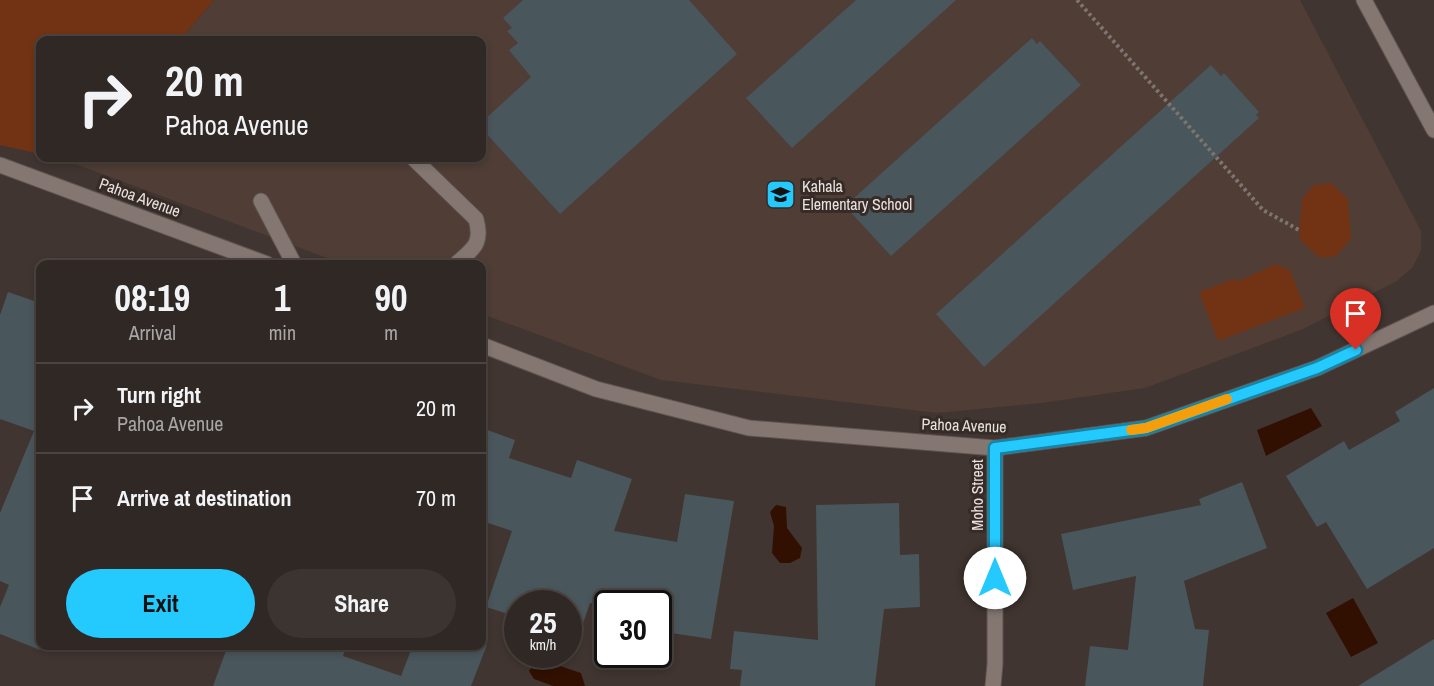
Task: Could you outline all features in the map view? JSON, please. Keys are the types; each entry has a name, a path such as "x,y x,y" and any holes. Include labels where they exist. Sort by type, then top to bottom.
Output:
{"street":[{"path":"1364,0 1434,130"},
{"path":"417,162 476,219 479,232 476,246 460,260"},
{"name":"Pahoa Avenue","path":"0,165 256,260"},
{"path":"261,201 292,260"},
{"name":"Pahoa Avenue","path":"486,347 596,389 749,428 995,448 1146,428 1317,368 1434,313"},
{"name":"Moho Street","path":"993,686 995,664 995,448"}],"path":[{"path":"1077,0 1263,210 1299,230"}],"shaded area":[{"path":"0,0 214,0 183,36 36,36 36,153 0,145"},
{"name":"Kahala Elementary School","path":"214,0 1300,0 1421,231 1421,250 1413,267 1397,281 1301,330 1145,388 1041,403 937,413 661,380 486,315 486,260 332,260 70,162 486,162 486,36 183,36"},
{"path":"1331,183 1348,199 1351,239 1336,256 1320,258 1300,240 1302,199 1314,185"},
{"path":"1276,264 1290,270 1305,308 1218,341 1199,292 1233,279 1238,281"},
{"path":"1311,408 1322,426 1266,456 1257,430"},
{"path":"776,505 786,507 787,528 802,548 800,558 790,563 780,563 772,553 774,526 770,512"},
{"path":"1353,598 1378,643 1351,657 1326,613"},
{"path":"531,668 566,668 581,673 585,686 553,686 534,679 529,671"}],"building":[{"path":"523,0 689,0 737,54 560,214 486,133 486,118 531,77 509,50 518,43 507,31 512,28 503,18"},
{"path":"856,0 956,0 792,148 746,98"},
{"path":"1032,38 1037,44 1040,41 1081,85 891,256 845,206"},
{"path":"1211,65 1221,76 1224,73 1259,112 1256,115 1259,118 984,367 936,314"},
{"path":"8,292 36,302 36,648 0,634 0,607 9,585 0,581 0,513 34,431 0,419 0,315"},
{"path":"1434,388 1434,548 1367,589 1326,522 1317,527 1286,476 1344,441 1349,450 1400,421 1395,412"},
{"path":"486,429 515,440 509,458 571,478 577,460 632,479 614,531 677,542 685,494 734,501 711,639 672,633 672,590 594,590 594,603 590,603 582,626 582,590 504,590 504,613 486,607 512,531 486,522"},
{"path":"1242,482 1267,548 1184,581 1195,629 1209,630 1203,686 1085,686 1090,646 1128,650 1136,576 1073,590 1061,534 1201,505 1199,499"},
{"path":"899,503 900,555 919,554 920,607 884,609 875,686 740,686 742,670 730,669 734,631 818,640 816,505"},
{"path":"1434,639 1434,686 1358,686"},
{"path":"226,650 345,650 343,656 401,676 411,650 485,650 471,686 213,686"}],"slow traffic":[{"path":"1131,430 1146,428 1227,399"}],"place":[{"name":"Kahala Elementary School","path":"781,195"}],"route":[{"path":"995,578 995,448 1146,428 1317,368 1356,350"}]}
